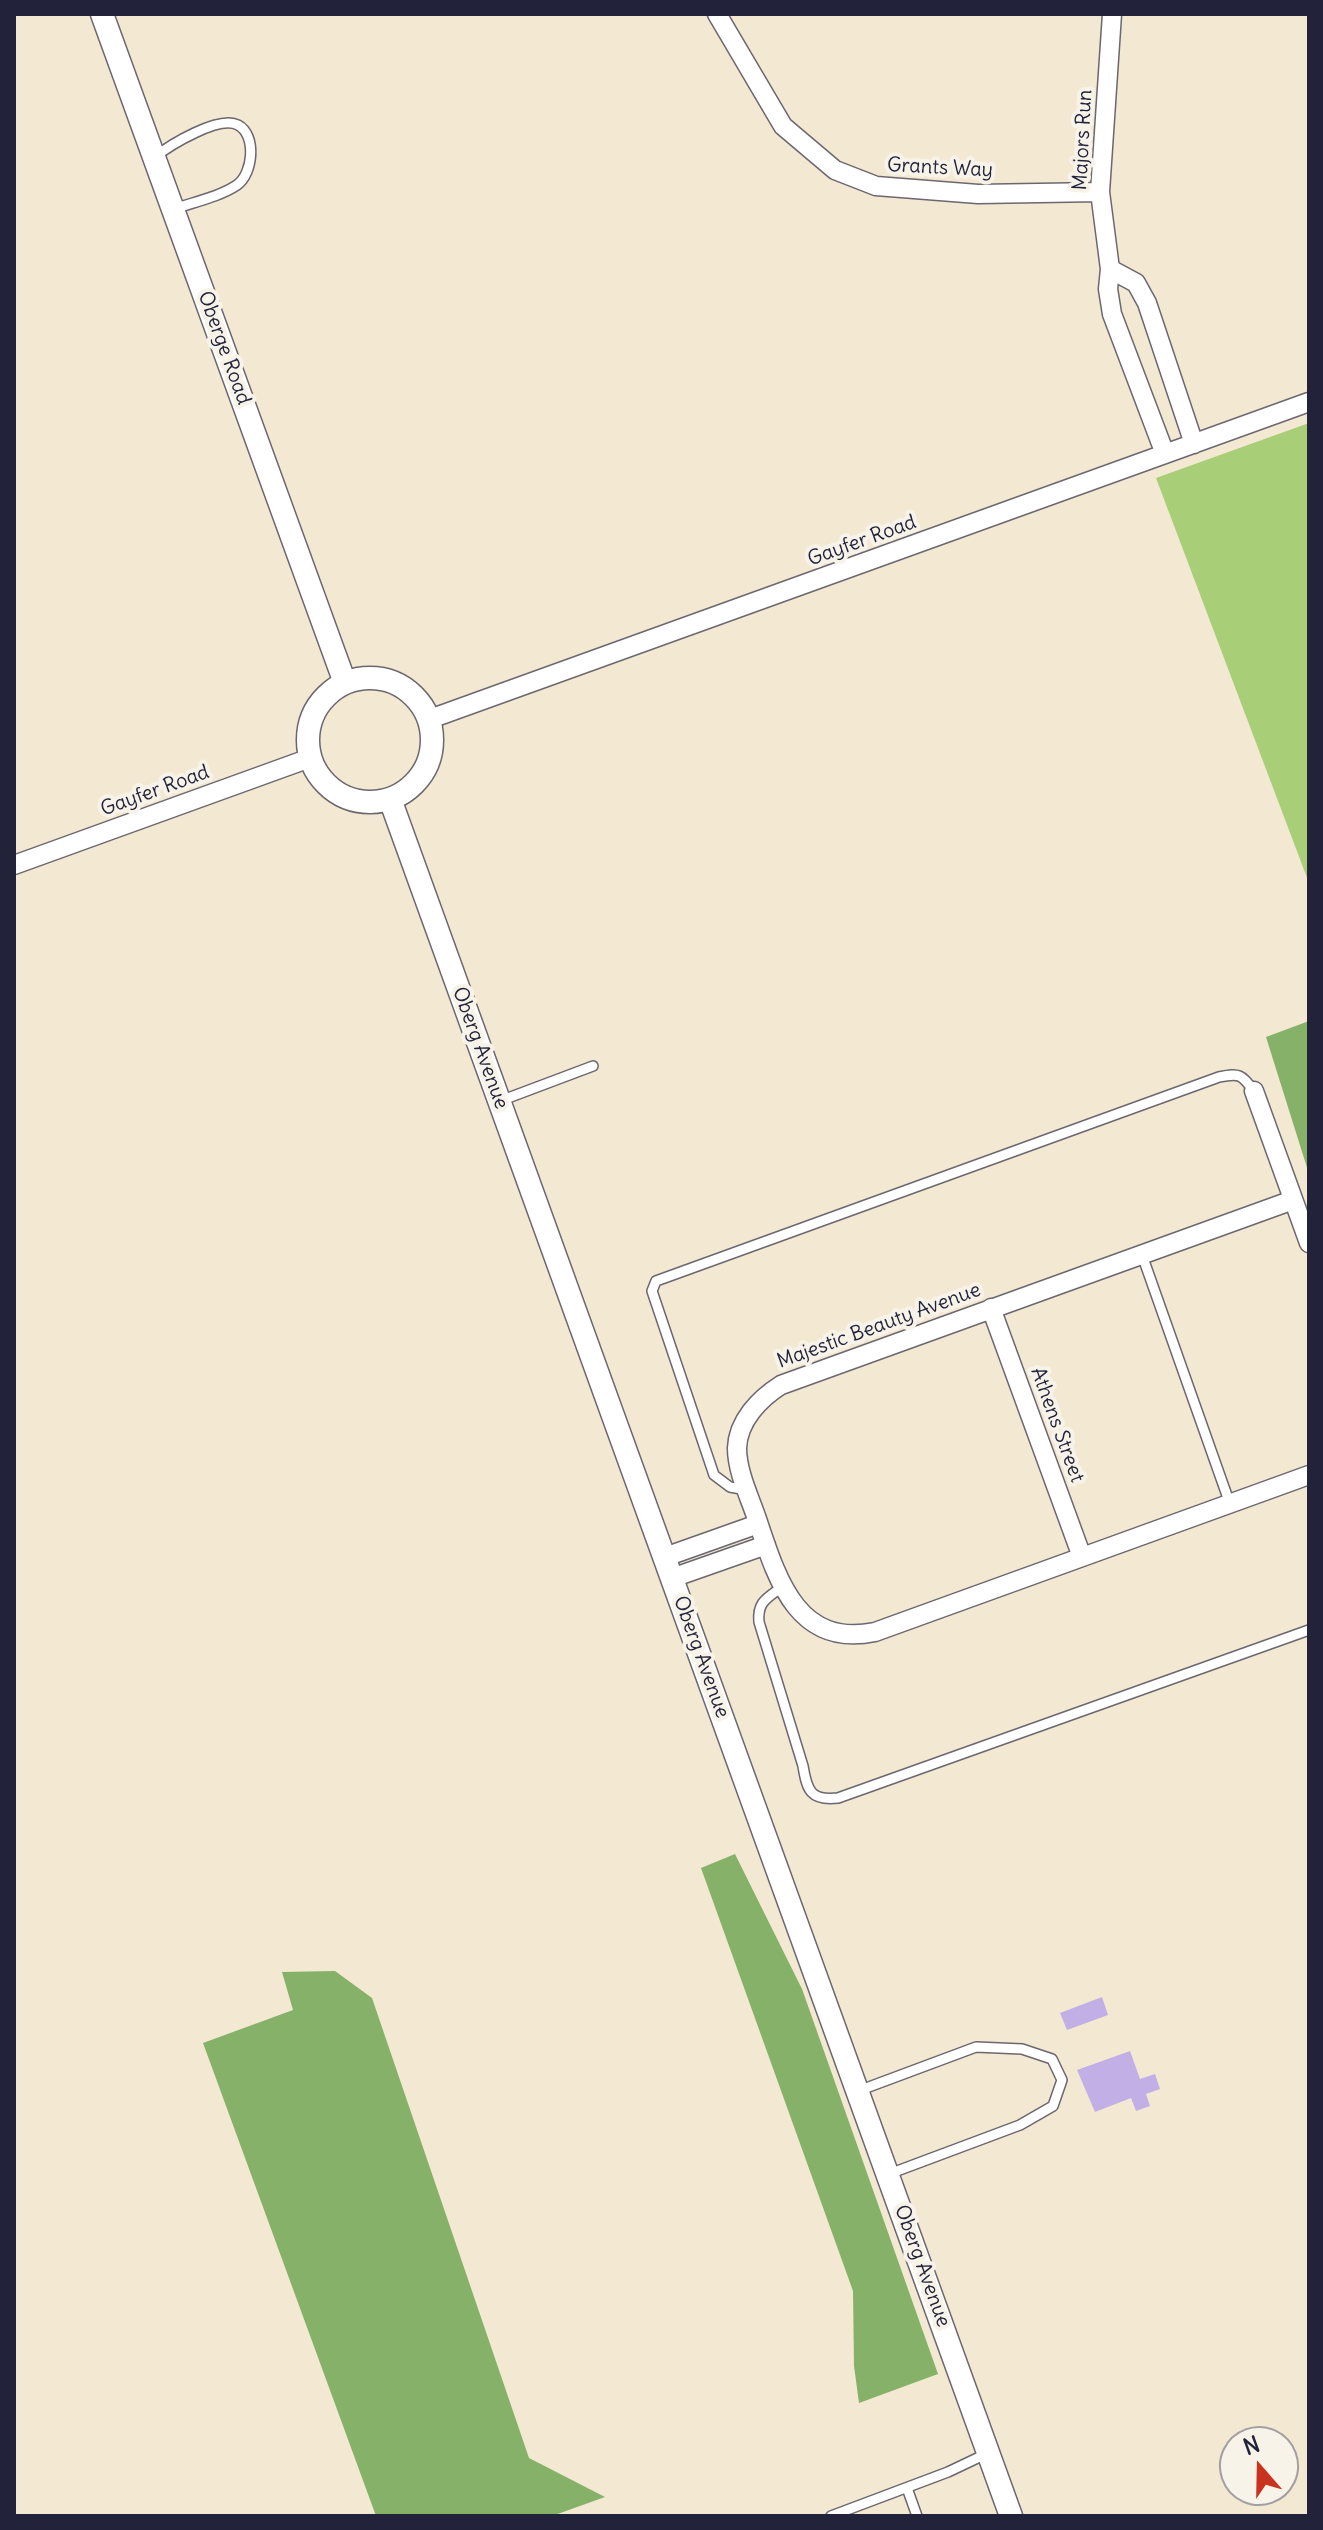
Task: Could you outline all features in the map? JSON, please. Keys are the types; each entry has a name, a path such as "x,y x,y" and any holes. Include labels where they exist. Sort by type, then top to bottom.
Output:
{"street":[{"name":"Oberge Road","path":"102,14 345,683"},
{"name":"Grants Way","path":"717,14 783,126 835,170 876,186 978,194 1100,192"},
{"name":"Majors Run","path":"1112,14 1100,192 1110,269 1108,289 1112,314 1165,454"},
{"path":"1110,269 1136,283 1147,303 1194,444"},
{"name":"Gayfer Road","path":"430,719 1309,402"},
{"path":"365,677 385,679 404,687 420,701 430,719 432,752 427,767 411,786 390,799 357,801 341,795 317,773 310,758 310,722 330,692 345,683 365,677"},
{"name":"Gayfer Road","path":"14,865 310,758"},
{"name":"Oberg Avenue","path":"390,799 1011,2516"},
{"path":"1254,1091 1309,1243"},
{"name":"Majestic Beauty Avenue","path":"1293,1200 781,1385 766,1395 742,1427 737,1449 758,1524 782,1587 795,1608 814,1624 857,1636 1309,1475"},
{"name":"Athens Street","path":"991,1308 1082,1557"},
{"path":"669,1567 758,1524"},
{"path":"669,1567 766,1545"}],"lane":[{"path":"155,157 170,144 228,123 243,128 247,138 251,156 249,170 239,184 174,209"},
{"path":"500,1101 593,1066"},
{"path":"747,1490 730,1487 714,1475 652,1291 656,1281 1219,1077 1235,1074 1244,1077 1254,1091"},
{"path":"1142,1255 1230,1504"},
{"path":"782,1587 766,1599 758,1610 759,1622 806,1784 812,1794 822,1799 838,1798 1309,1630"},
{"path":"858,2091 976,2047 1022,2049 1052,2059 1062,2080 1053,2106 1020,2125 889,2174"},
{"path":"831,2516 988,2453"},
{"path":"907,2488 917,2516"}],"green space":[{"path":"1309,423 1309,883 1156,478"},
{"path":"1309,1021 1309,1174 1266,1037"},
{"path":"735,1854 802,1989 938,2374 859,2403 854,2366 853,2291 701,1868"},
{"path":"335,1971 372,1998 529,2458 605,2497 552,2516 376,2516 203,2043 293,2010 282,1972"}],"building":[{"path":"1102,1997 1108,2015 1067,2030 1060,2013"},
{"path":"1130,2051 1140,2079 1155,2074 1160,2089 1146,2094 1150,2106 1136,2111 1131,2098 1095,2112 1077,2070"}]}
